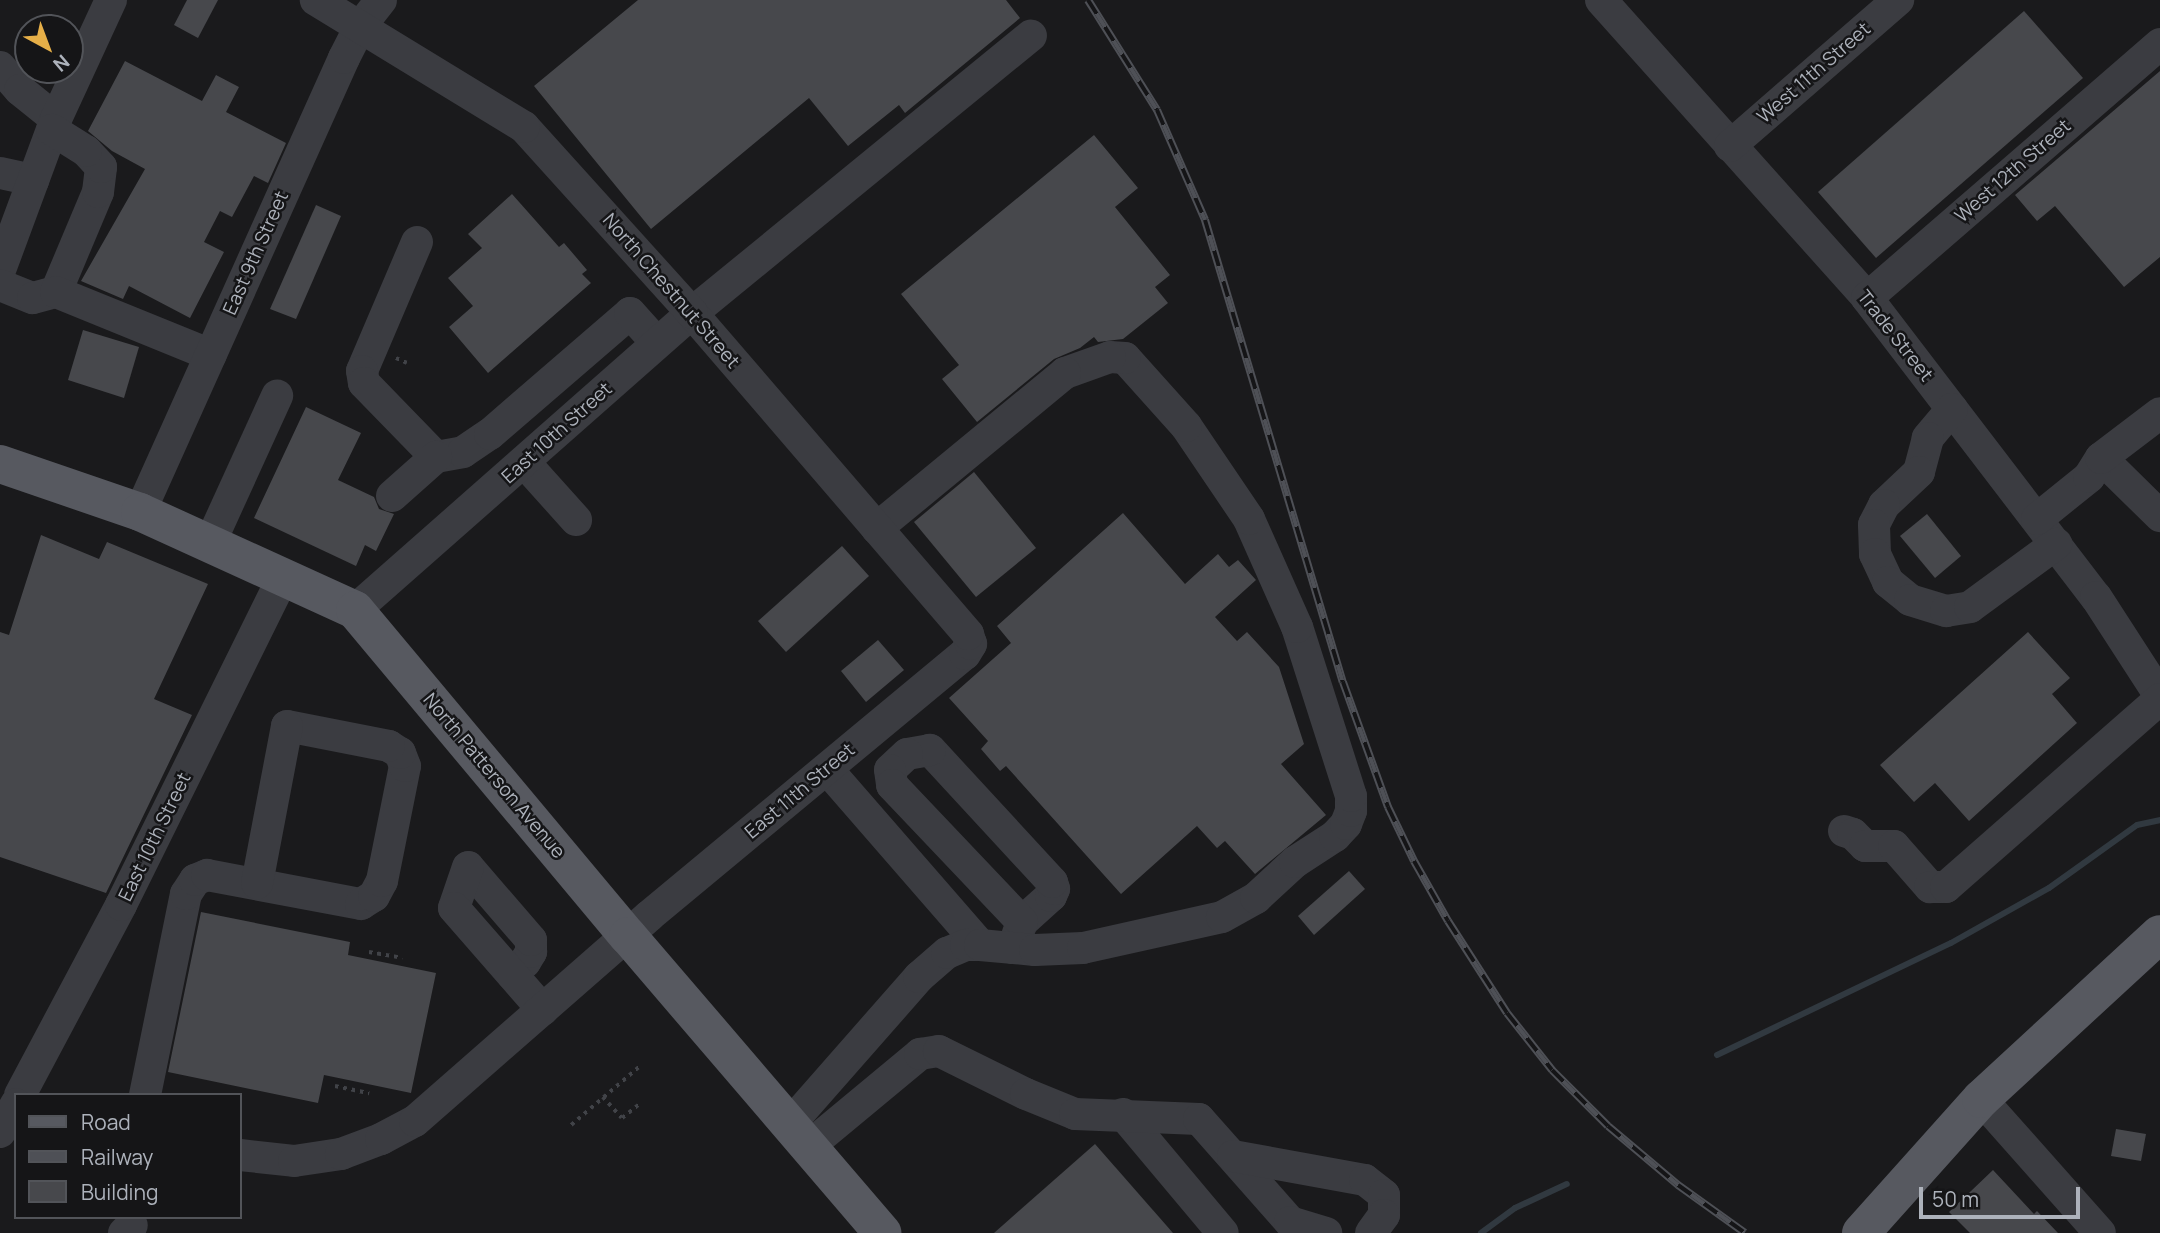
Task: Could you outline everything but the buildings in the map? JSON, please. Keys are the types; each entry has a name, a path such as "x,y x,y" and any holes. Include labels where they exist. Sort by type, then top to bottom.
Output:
{"main road":[{"name":"North Patterson Avenue","path":"0,464 140,512 284,575 355,610 628,936 883,1233"},
{"path":"1861,1233 1981,1099 2160,934"}],"street":[{"path":"0,270 54,125 111,0"},
{"name":"North Chestnut Street","path":"316,0 524,127 692,313 968,634 971,644"},
{"name":"East 9th Street","path":"140,512 360,27 381,0"},
{"name":"Trade Street","path":"1601,0 1867,298 2056,544 2135,654 2160,697"},
{"name":"West 11th Street","path":"1730,146 1898,0"},
{"name":"East 10th Street","path":"355,610 759,256 1031,36"},
{"name":"West 12th Street","path":"1867,298 2160,44"},
{"path":"0,67 54,125 101,167 98,192 56,292"},
{"path":"0,173 33,180"},
{"path":"417,243 362,372 364,383 436,457"},
{"path":"0,285 33,298 56,292 211,355"},
{"path":"392,495 436,457 463,452 491,433 630,313 657,343"},
{"path":"799,1136 932,964 966,946 1018,935 1052,896 1054,889 1052,882 930,750 907,754 890,770 892,785 1018,935 1058,950 1083,948 1222,917 1256,898 1295,862 1335,835 1346,824 1351,811 1351,796 1301,640 1249,519 1186,426 1125,358 1110,357 1065,373 877,528"},
{"path":"211,543 277,396"},
{"path":"1952,409 1928,438 1919,472 1884,505 1874,525 1875,554 1888,582 1910,600 1946,611 1970,607 2056,544"},
{"path":"2037,519 2089,477 2102,458 2160,413"},
{"path":"491,433 576,520"},
{"path":"2102,458 2160,516"},
{"name":"East 10th Street","path":"21,1093 121,905 284,575"},
{"name":"East 11th Street","path":"242,1155 293,1161 341,1154 381,1139 415,1121 628,936 965,654 971,644"},
{"path":"1844,831 1853,834 1865,846 1894,846 1930,887 1946,887 2160,697"},
{"path":"145,1093 186,894 195,880 207,874 361,904 374,896 382,881 405,765 400,753 389,746 287,726 257,883"},
{"path":"827,769 980,945"},
{"path":"512,974 543,1010"},
{"path":"799,1136 920,1054 939,1051 1026,1094 1075,1114 1199,1119 1290,1222 1326,1233"},
{"path":"1981,1099 2100,1233"},
{"path":"1123,1114 1223,1233"},
{"path":"1233,1156 1365,1180 1384,1195 1384,1215 1371,1233"}],"path":[{"path":"398,359 407,363"},
{"path":"369,952 402,958"},
{"path":"571,1125 640,1066"},
{"path":"335,1086 369,1093"},
{"path":"603,1097 622,1118 638,1105"}],"waterway":[{"path":"1717,1055 1951,943 2049,888 2137,825 2160,820"},
{"path":"1481,1233 1515,1208 1567,1184"}],"railway":[{"path":"1088,0 1157,110 1205,220 1343,682 1388,807 1414,861 1448,921 1507,1013 1552,1070 1608,1126 1678,1185 1745,1233"}]}
